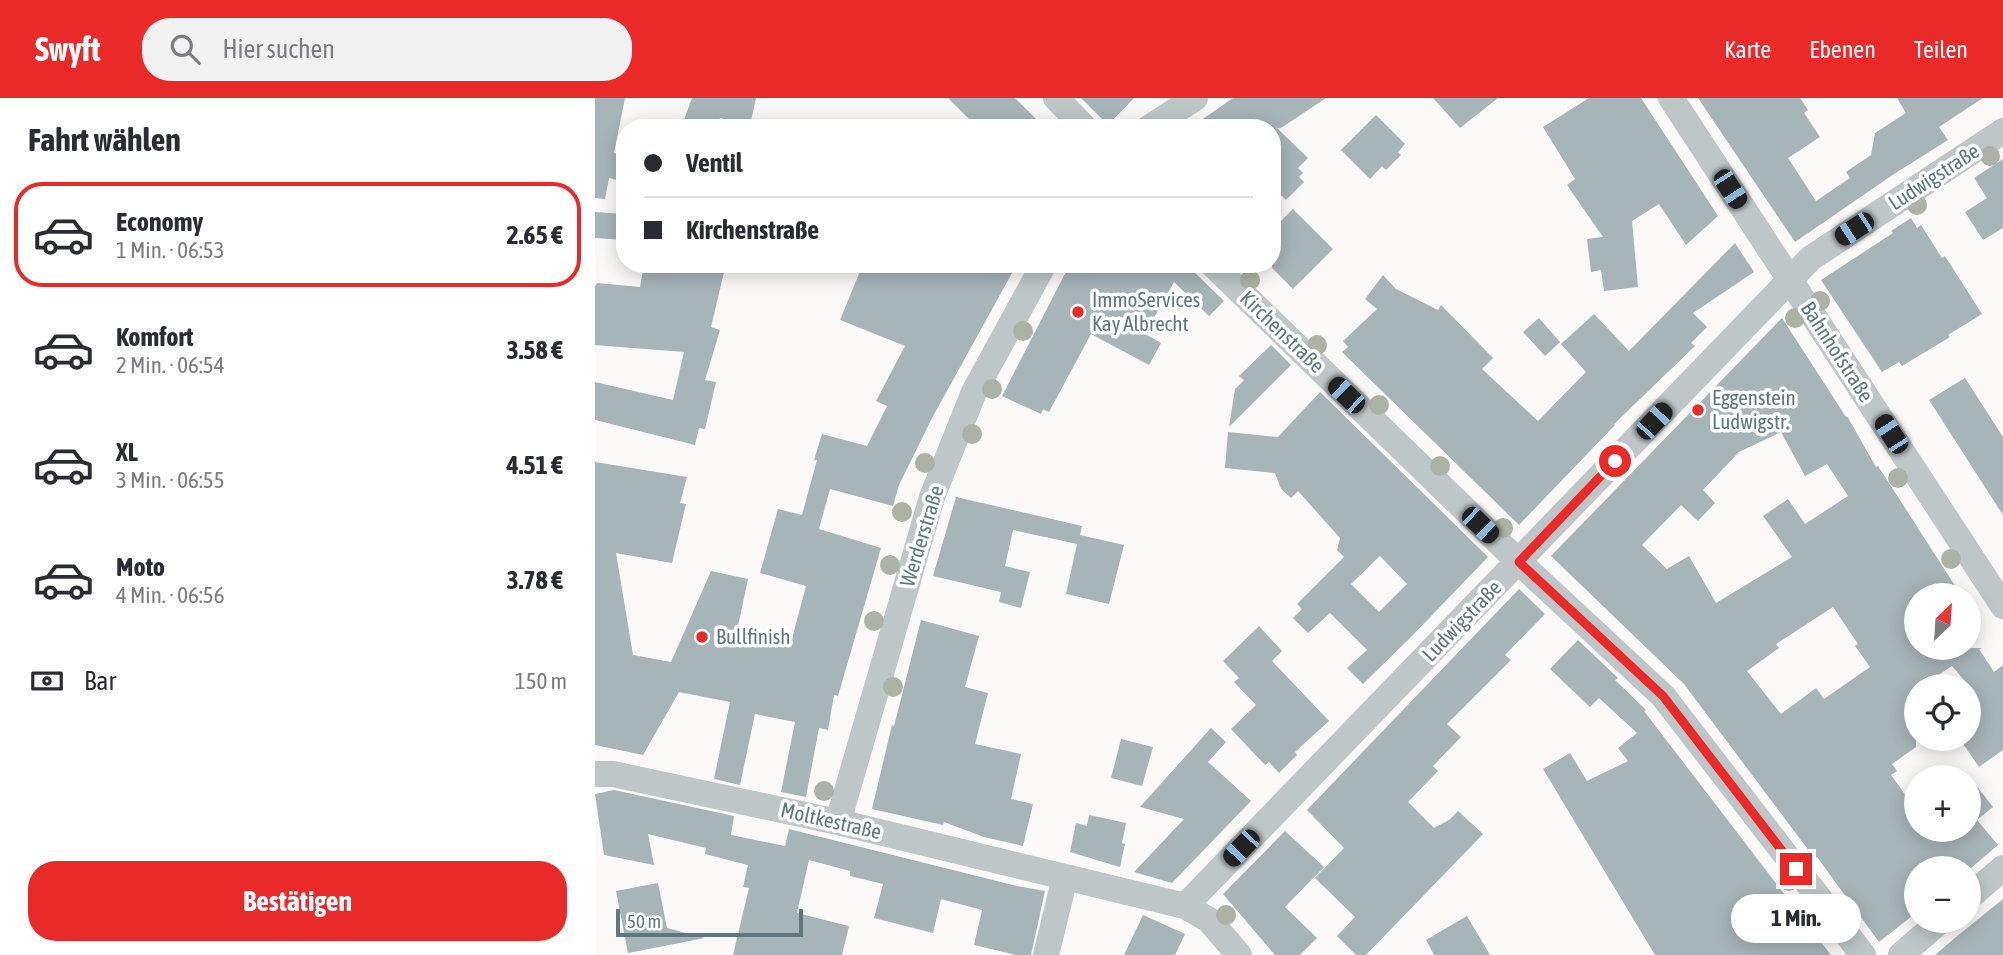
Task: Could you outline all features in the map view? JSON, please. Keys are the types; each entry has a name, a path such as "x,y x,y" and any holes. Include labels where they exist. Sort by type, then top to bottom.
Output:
{"street":[{"path":"1056,98 1076,119"},
{"path":"1163,119 1195,98"},
{"name":"Bahnhofstraße","path":"1671,98 2003,606"},
{"name":"Ludwigstraße","path":"1185,906 1811,258 2003,131"},
{"name":"Werderstraße","path":"838,822 932,497 974,392 1039,273"},
{"name":"Kirchenstraße","path":"1221,273 1519,562 1663,696 1863,955"},
{"name":"Moltkestraße","path":"595,774 613,774 838,822 1185,906 1209,920 1239,955"},
{"path":"1981,887 2003,868"},
{"path":"1046,955 1065,877"},
{"path":"1901,955 1926,933"}],"building":[{"path":"595,98 625,98 621,119 616,119 616,180 609,178 605,199 595,198"},
{"path":"692,98 756,98 751,119 684,119"},
{"path":"948,98 1015,98 1036,119 969,119"},
{"path":"1081,98 1134,98 1114,119 1102,119"},
{"path":"1233,98 1326,98 1281,128 1281,119 1203,119"},
{"path":"1433,98 1498,98 1460,128"},
{"path":"1589,98 1641,98 1718,216 1686,245 1659,204 1632,221 1638,287 1604,291 1601,270 1591,272 1587,239 1603,237 1567,185 1575,179 1543,127"},
{"path":"1698,98 1800,98 1808,110 1804,113 1820,137 1788,158 1816,201 1850,178 1846,172 1871,155 1875,133 1906,113 1897,98 1983,98 1939,127 1948,140 1795,242"},
{"path":"1376,115 1405,144 1398,152 1401,155 1386,170 1382,166 1370,179 1341,150"},
{"path":"1281,132 1308,158 1298,168 1303,173 1299,177 1304,182 1286,200 1281,195"},
{"path":"2003,159 2003,228 1983,240 1965,212 1987,198 1974,178"},
{"path":"1293,209 1333,249 1293,289 1277,273 1281,273 1281,221"},
{"path":"595,212 616,213 616,239 595,238"},
{"path":"1911,218 1917,228 1921,225 1942,258 1945,256 1982,314 1902,366 1899,362 1882,372 1821,280 1893,233 1891,231"},
{"path":"1735,243 1754,272 1693,313 1707,327 1691,343 1695,346 1614,424 1519,525 1342,352 1348,347 1343,341 1377,309 1365,299 1383,275 1396,289 1438,310 1441,305 1493,358 1482,369 1538,421 1586,372 1561,344 1594,314 1629,351"},
{"path":"642,273 724,273 711,327 720,330 705,380 716,382 705,429 699,428 695,445 595,420 595,382 673,400 684,352 595,345 597,283 640,287"},
{"path":"859,273 1012,273 932,418 899,485 893,506 830,489 819,529 881,548 838,696 834,695 828,730 819,728 806,797 781,792 795,722 755,714 740,785 714,779 730,702 679,692 643,755 595,745 595,462 687,477 680,503 686,504 672,563 616,553 633,655 671,662 711,571 748,579 737,631 790,646 806,586 760,573 778,509 802,515 822,434 867,446 887,406 876,401 905,346 840,320"},
{"path":"1065,273 1195,273 1224,301 1209,316 1174,282 1145,334 1161,343 1149,365 1091,334 1049,412 1043,409 1041,414 1002,396"},
{"path":"1539,318 1560,342 1545,356 1523,332"},
{"path":"1782,318 1953,583 1904,583 1904,660 1981,660 1981,652 1994,672 2003,665 2003,750 1981,766 1978,765 1968,751 1981,751 1981,674 1959,674 1952,666 1940,674 1904,674 1904,751 1910,751 1892,764 1897,771 1891,775 1904,793 1904,842 1981,842 1981,825 1998,845 1981,859 1981,856 1904,856 1904,922 1879,942 1684,684 1551,556","holes":["1781,432 1805,476 1827,464 1848,496 1805,524 1788,499 1763,516 1792,557 1716,603 1689,556 1667,569 1642,545 1681,505 1698,521 1715,503 1703,490 1739,452","1833,607 1858,644 1855,646 1870,667 1824,699 1816,688 1781,714 1747,671 1779,648 1776,644"]},
{"path":"1271,345 1291,365 1229,427 1235,389 1244,380 1239,376"},
{"path":"1965,378 2003,437 2003,515 1929,400"},
{"path":"1320,392 1488,557 1363,684 1347,668 1367,650 1330,613 1308,633 1293,618 1302,609 1297,604 1344,557 1337,550 1340,538 1298,491 1291,498 1281,489 1275,473 1225,468 1228,432 1278,437","holes":["1380,556 1407,584 1379,612 1351,584"]},
{"path":"956,497 1082,526 1080,535 1124,545 1109,604 1066,594 1077,544 1013,530 1005,566 1030,572 1021,608 999,602 1001,592 933,576"},
{"path":"1519,589 1545,614 1505,655 1511,660 1447,724 1461,737 1433,766 1438,771 1408,802 1434,828 1449,820 1458,811 1483,834 1366,955 1356,955 1337,936 1355,917 1315,878 1344,848 1307,810"},
{"path":"921,620 979,636 965,687 988,693 975,744 1021,754 1011,799 1033,804 1023,846 984,837 944,822 943,825 872,809"},
{"path":"1259,626 1282,651 1272,661 1329,721 1295,752 1297,755 1279,773 1269,762 1265,765 1231,729 1256,705 1234,682 1239,678 1223,661"},
{"path":"1578,640 1618,678 1615,680 1646,710 1644,711 1831,955 1655,955 1543,769 1570,753 1587,781 1628,761 1618,748 1637,733 1599,698 1590,707 1550,669"},
{"path":"1211,728 1226,742 1208,762 1251,801 1172,883 1134,872 1184,819 1140,807"},
{"path":"1121,739 1153,747 1142,786 1111,778"},
{"path":"614,790 734,816 731,835 785,846 789,829 1045,891 1031,955 1016,955 974,945 982,910 941,899 933,933 874,918 883,884 850,876 850,871 809,860 797,913 849,926 842,955 733,955 749,888 743,887 748,865 705,854 706,848 648,834 654,865 604,855 595,794"},
{"path":"1981,792 1993,807 1981,817"},
{"path":"1089,815 1126,823 1120,867 1070,852 1076,823 1087,826"},
{"path":"1285,831 1324,867 1285,907 1317,938 1300,955 1275,955 1223,894"},
{"path":"658,883 667,928 705,938 628,953 616,891"},
{"path":"2003,899 2003,955 1935,955 1961,933 1981,933 1981,917"},
{"path":"1143,915 1185,934 1175,955 1124,955"},
{"path":"1467,916 1490,955 1434,955 1426,940"}],"place":[{"name":"ImmoServices Kay Albrecht","path":"1078,312"},
{"name":"Eggenstein Ludwigstr.","path":"1698,410"},
{"name":"Bullfinish","path":"702,637"}],"route":[{"path":"1615,461 1519,562 1663,696 1796,869"}]}
